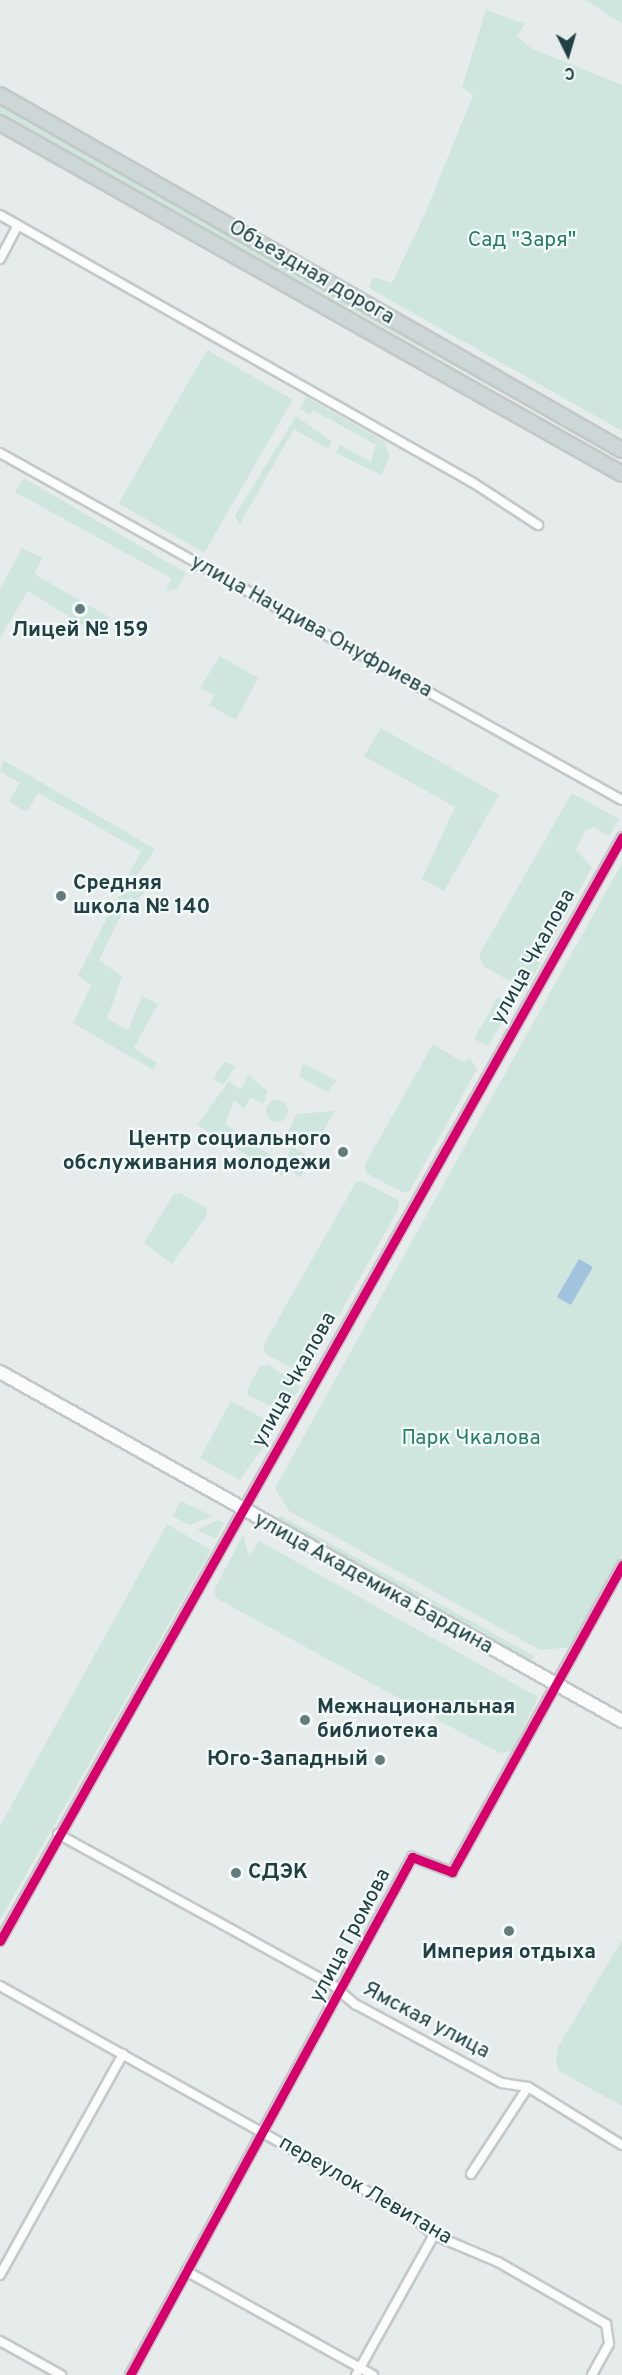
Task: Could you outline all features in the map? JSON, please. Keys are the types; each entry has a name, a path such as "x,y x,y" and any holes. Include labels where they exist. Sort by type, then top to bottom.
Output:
{"main road":[{"name":"Объездная дорога","path":"0,95 622,450"},
{"name":"Объездная дорога","path":"0,123 622,474"}],"street":[{"path":"0,215 472,482 538,525"},
{"path":"0,259 18,225"},
{"name":"улица Начдива Онуфриева","path":"0,453 622,800"},
{"name":"улица Чкалова","path":"0,1941 58,1834 622,837"},
{"name":"улица Академика Бардина","path":"0,1372 559,1688 622,1721"},
{"name":"улица Громова","path":"130,2375 341,1994 412,1857 452,1872 559,1688 622,1566"},
{"name":"Ямская улица","path":"58,1834 502,2083 528,2087 622,2145"},
{"name":"переулок Левитана","path":"0,1986 412,2216 434,2235 498,2262 606,2324 609,2344 592,2375"},
{"path":"0,2275 123,2054"},
{"path":"471,2174 528,2087"},
{"path":"358,2372 434,2235"},
{"path":"186,2271 358,2372 373,2375"},
{"path":"0,2341 61,2375"}],"green space":[{"path":"586,0 622,0 622,24"},
{"name":"Сад \"Заря\"","path":"486,10 525,24 517,36 532,49 622,85 622,431 369,288 373,277 392,283 424,216 473,95 462,87"},
{"path":"0,103 622,448 620,458 0,114"},
{"path":"207,350 293,399 204,553 119,503"},
{"path":"306,397 385,442 390,457 381,475 336,453 340,445 371,462 376,445 313,410 310,415 300,409"},
{"path":"296,416 332,442 328,449 294,429 240,524 235,516"},
{"path":"24,478 186,573 177,589 166,591 171,578 15,492"},
{"path":"22,548 42,558 34,574 109,617 99,635 28,591 0,638 0,589"},
{"path":"220,656 258,678 236,720 209,705 214,695 200,688"},
{"path":"381,728 499,795 444,891 422,879 455,807 364,756"},
{"path":"3,760 155,849 133,881 146,890 137,901 130,897 99,960 122,977 107,1018 128,1031 142,996 158,1004 134,1048 157,1063 153,1070 73,1023 91,986 78,975 141,851 38,793 27,812 9,802 20,783 0,772"},
{"path":"572,793 619,819 609,836 593,827 585,831 576,850 592,867 529,984 520,987 483,966 479,955"},
{"name":"Парк Чкалова","path":"622,863 622,1554 571,1647 540,1650 289,1511 275,1488"},
{"path":"498,997 512,1005 488,1047 474,1039"},
{"path":"433,1044 462,1062 470,1058 477,1069 410,1190 404,1193 366,1173 365,1164"},
{"path":"225,1062 236,1066 223,1085 213,1078"},
{"path":"303,1063 337,1081 327,1092 299,1076"},
{"path":"249,1075 267,1091 264,1104 250,1098 244,1109 234,1100 225,1124 286,1166 284,1177 197,1125 229,1081 240,1090"},
{"path":"277,1100 285,1103 288,1111 285,1119 277,1122 269,1119 266,1111 269,1103"},
{"path":"335,1111 320,1136 300,1141 287,1133 297,1114"},
{"path":"291,1146 311,1158 300,1178 286,1164"},
{"path":"362,1181 398,1200 399,1208 307,1372 301,1373 266,1354 263,1346 356,1182"},
{"path":"180,1193 206,1208 207,1215 172,1264 144,1243 173,1195"},
{"path":"268,1364 300,1387 286,1412 249,1396 247,1390 260,1366"},
{"path":"231,1401 268,1421 273,1433 240,1480 200,1458"},
{"path":"181,1501 212,1516 190,1525 172,1516"},
{"path":"281,1516 534,1656 531,1661 278,1519"},
{"path":"218,1520 224,1523 216,1539 197,1530"},
{"path":"167,1524 211,1550 0,1920 0,1826"},
{"path":"243,1535 249,1556 259,1541 538,1697 512,1751 500,1753 434,1718 438,1711 419,1700 415,1707 216,1598 214,1590"},
{"path":"622,1940 622,2106 559,2071 556,2060 558,2047"}],"water":[{"path":"579,1259 593,1267 571,1305 557,1297"}],"cycle path":[{"path":"0,1941 622,837"},
{"path":"130,2375 412,1857 452,1872 622,1565"}],"place":[{"name":"Лицей № 159","path":"80,609"},
{"name":"Средняя школа № 140","path":"61,896"},
{"name":"Центр социального обслуживания молодежи","path":"343,1152"},
{"name":"Межнациональная библиотека","path":"305,1720"},
{"name":"Юго-Западный","path":"380,1760"},
{"name":"СДЭК","path":"236,1873"},
{"name":"Империя отдыха","path":"509,1931"}]}
